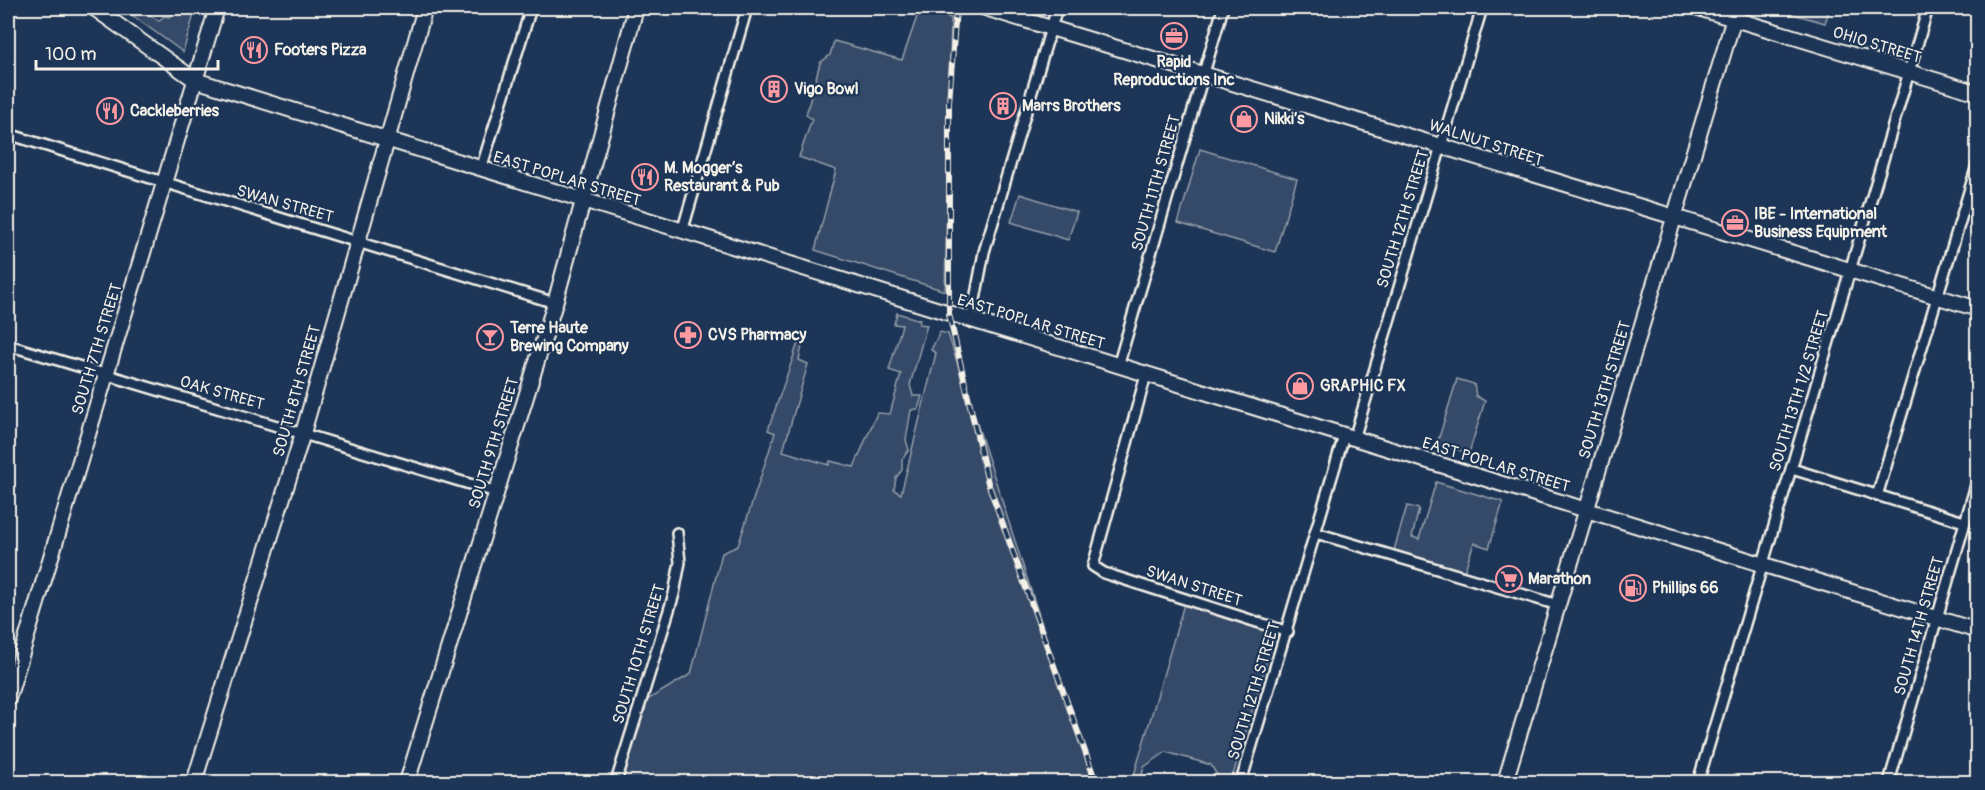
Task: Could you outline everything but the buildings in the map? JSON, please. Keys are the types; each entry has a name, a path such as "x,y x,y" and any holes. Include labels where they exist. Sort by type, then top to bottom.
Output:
{"main road":[{"name":"EAST POPLAR STREET","path":"94,8 195,80 386,141 1977,631"},
{"name":"SOUTH 7TH STREET","path":"8,699 217,8"},
{"name":"SOUTH 8TH STREET","path":"194,783 303,433 425,8"},
{"name":"SOUTH 9TH STREET","path":"407,783 555,303 636,8"},
{"name":"WALNUT STREET","path":"985,8 1977,309"},
{"name":"OHIO STREET","path":"1698,8 1736,13 1908,72 1977,93"},
{"name":"SOUTH 13TH STREET","path":"1505,783 1736,13"}],"street":[{"path":"481,169 531,8"},
{"path":"682,232 747,8"},
{"path":"971,321 984,252 1056,8"},
{"name":"SOUTH 11TH STREET","path":"1118,366 1223,8"},
{"name":"SOUTH 12TH STREET","path":"1241,783 1316,533 1349,438 1482,8"},
{"name":"SOUTH 13TH 1/2 STREET","path":"1698,783 1928,8"},
{"name":"SWAN STREET","path":"8,134 555,303"},
{"path":"1877,495 1977,162"},
{"name":"OAK STREET","path":"8,345 496,492"},
{"name":"SWAN STREET","path":"1146,375 1093,566 1104,573 1288,632"},
{"path":"1792,469 1964,522"},
{"name":"SOUTH 14TH STREET","path":"1889,783 1977,478"},
{"name":"SOUTH 10TH STREET","path":"616,783 674,594 680,562 677,533"},
{"path":"1316,533 1558,605"}],"shaded area":[{"path":"122,8 139,8 159,21 164,16 169,17 176,8 196,8 183,52"},
{"path":"920,8 951,18 945,291 815,250 836,170 799,157 812,119 806,115 820,63 830,55 834,41 902,60"},
{"path":"1772,8 1830,8 1825,23"},
{"path":"1200,149 1297,179 1275,252 1178,223"},
{"path":"1020,194 1077,212 1068,240 1011,222"},
{"path":"897,313 920,320 919,324 927,325 910,385 913,396 922,396 918,409 911,410 906,440 909,450 902,459 902,470 896,478 894,490 901,494 936,353 931,350 940,332 948,334 1093,782 622,782 647,700 691,674 722,553 738,546 775,433 768,430 798,343 802,346 799,360 808,364 783,451 829,465 830,461 854,467 877,413 890,414 901,374 889,370 902,325 894,324"},
{"path":"1457,379 1474,384 1476,396 1485,401 1469,453 1437,444"},
{"path":"1436,482 1503,502 1489,548 1474,543 1464,572 1394,550 1407,506 1419,509 1412,537 1419,539"},
{"path":"1184,604 1270,632 1274,636 1231,782 1215,782 1217,775 1211,765 1166,752 1144,767 1140,782 1132,782"}],"railway":[{"path":"956,8 949,103 949,314 988,483 1096,782"}],"place":[{"name":"Rapid Reproductions Inc","path":"1174,36"},
{"name":"Footers Pizza","path":"254,50"},
{"name":"Vigo Bowl","path":"774,89"},
{"name":"Marrs Brothers","path":"1003,106"},
{"name":"Cackleberries","path":"110,111"},
{"name":"Nikki’s","path":"1244,119"},
{"name":"M. Mogger’s Restaurant & Pub","path":"645,177"},
{"name":"IBE - International Business Equipment","path":"1735,223"},
{"name":"CVS Pharmacy","path":"688,335"},
{"name":"Terre Haute Brewing Company","path":"490,337"},
{"name":"GRAPHIC FX","path":"1300,386"},
{"name":"Marathon","path":"1509,579"},
{"name":"Phillips 66","path":"1633,588"}]}
